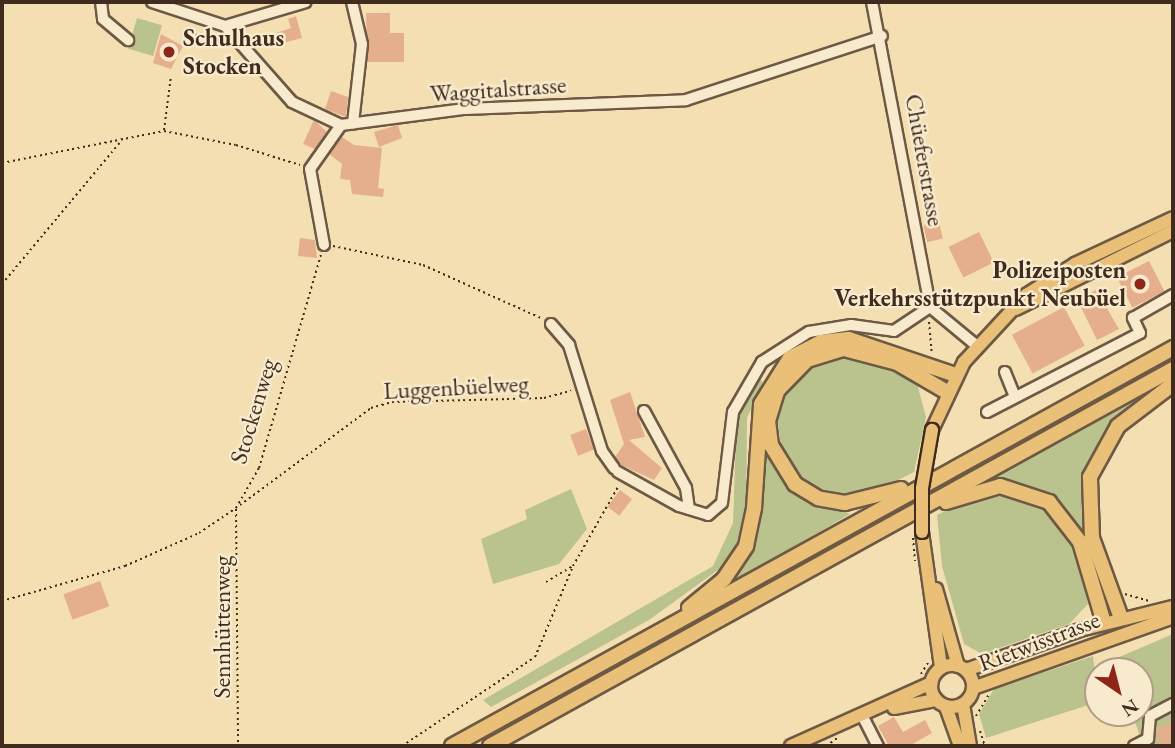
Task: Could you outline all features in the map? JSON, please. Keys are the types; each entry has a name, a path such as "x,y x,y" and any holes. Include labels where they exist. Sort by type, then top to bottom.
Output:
{"highway":[{"path":"648,639 713,590 743,552 754,508 759,411 769,383 790,358 821,342 856,340 956,375"},
{"path":"452,746 1173,348"},
{"path":"945,473 872,499 825,500 785,474 768,427 774,397 787,376 807,360 831,351 880,356 947,392"},
{"path":"490,746 1173,369"},
{"path":"1121,618 1090,529 1090,477 1118,426 1173,384"},
{"path":"825,561 858,551 962,495 992,487 1019,489 1049,502 1074,530 1104,623"}],"main road":[{"path":"791,746 880,710 931,683 941,668 925,556 922,488 932,430 956,375 977,346 1012,311 1170,229"},
{"path":"925,556 962,668 973,688 964,705 970,746"},
{"name":"Rietwisstrasse","path":"962,668 1121,618 1170,611"},
{"name":"Rietwisstrasse","path":"973,688 1119,634 1170,611"},
{"name":"Rietwisstrasse","path":"1119,634 1121,618"},
{"name":"Rietwisstrasse","path":"1104,623 1119,634"},
{"path":"941,668 962,668"},
{"path":"931,683 960,746"},
{"path":"880,710 940,703 964,705"}],"street":[{"path":"101,2 103,19 128,40"},
{"path":"152,2 225,26 292,102 341,125 310,169 324,244"},
{"path":"225,26 306,2"},
{"path":"352,2 362,44 354,123"},
{"name":"Chüeferstrasse","path":"872,2 882,36 930,307"},
{"name":"Waggitalstrasse","path":"341,125 465,109 686,100 882,36"},
{"path":"987,412 1140,333 1133,318 1173,295"},
{"path":"551,324 569,345 602,451 618,473 689,509 708,515 722,503 733,412 762,362 809,332 851,325 894,331 930,307 977,346"},
{"path":"1005,372 1015,397"},
{"path":"644,411 686,488 689,509"},
{"path":"1134,746 1148,739 1150,716 1173,704"},
{"path":"863,717 878,746"}],"path":[{"path":"164,131 171,76"},
{"path":"2,163 26,163 164,131 236,145 310,169"},
{"path":"2,284 122,139"},
{"path":"324,244 372,250 424,265 551,324"},
{"name":"Stockenweg","path":"2,601 125,566 199,533 236,508 259,468 324,244"},
{"path":"930,307 932,354"},
{"name":"Luggenbüelweg","path":"236,508 371,408 392,402 583,393"},
{"path":"402,746 535,657 573,566 618,473"},
{"name":"Sennhüttenweg","path":"236,508 238,746"},
{"path":"546,582 573,566"},
{"path":"1113,597 1163,599 1170,611"},
{"path":"917,682 931,657"},
{"path":"975,717 985,746"}],"green space":[{"path":"137,18 162,25 153,56 128,49"},
{"path":"845,355 883,364 916,380 926,417 914,472 879,490 839,495 805,483 793,471 782,455 777,414 783,393 809,365"},
{"path":"758,377 763,382 747,418 746,521 729,562 649,620 491,707 483,700 713,566 733,523 737,408"},
{"path":"1152,392 1099,442 1086,472 1086,529 1080,532 1044,491 991,479"},
{"path":"765,443 790,485 850,514 731,583"},
{"path":"571,489 587,529 559,564 493,584 481,539 527,519 525,510"},
{"path":"1006,492 1034,500 1057,515 1079,554 1088,604 1069,624 982,654 964,644 942,566 937,515 972,497"},
{"path":"1173,634 1173,746 1143,746 1137,727 1154,727 1154,657 1119,657"},
{"path":"1084,659 1084,706 986,738 979,714 994,689"}],"building":[{"path":"366,13 390,13 390,33 404,33 404,62 367,62"},
{"path":"296,16 302,38 279,44 276,33 291,28 288,19"},
{"name":"Schulhaus Stocken","path":"161,34 183,46 171,69 153,63"},
{"path":"331,91 348,97 346,117 325,109"},
{"path":"314,120 327,132 315,149 303,144"},
{"path":"398,125 402,138 379,147 374,132"},
{"path":"342,137 354,145 382,148 378,188 384,189 383,197 352,194 350,180 340,179 342,164 329,154"},
{"path":"939,222 943,239 927,242 923,226"},
{"path":"979,232 994,263 963,277 948,247"},
{"path":"300,238 315,240 317,258 298,256"},
{"name":"Polizeiposten Verkehrsstützpunkt Neubüel","path":"1149,261 1164,291 1132,308 1117,277"},
{"path":"1096,290 1119,329 1097,340 1077,299"},
{"path":"1064,307 1085,346 1033,374 1012,335"},
{"path":"630,392 645,437 629,440 662,468 654,480 621,465 615,457 624,444 610,400"},
{"path":"586,429 594,450 578,456 570,435"},
{"path":"620,490 632,499 619,516 607,507"},
{"path":"100,581 109,606 73,620 63,594"},
{"path":"894,717 903,732 925,720 932,733 909,746 889,746 878,726"},
{"path":"1173,721 1173,742 1160,746 1156,730"}],"place":[{"name":"Schulhaus Stocken","path":"169,52"},
{"name":"Polizeiposten Verkehrsstützpunkt Neubüel","path":"1140,284"}]}
